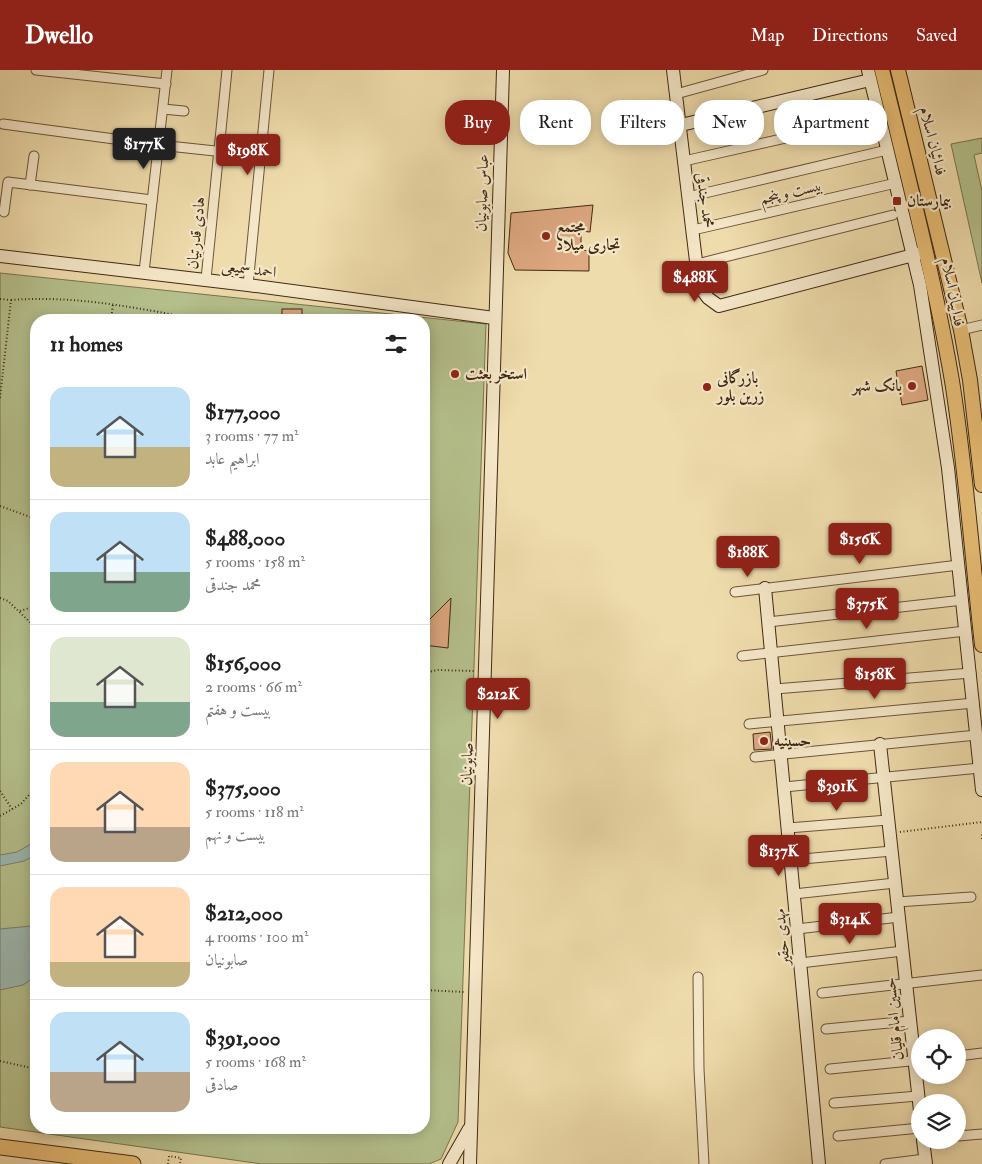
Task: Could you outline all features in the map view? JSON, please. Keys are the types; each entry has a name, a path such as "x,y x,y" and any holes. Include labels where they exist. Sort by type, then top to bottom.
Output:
{"highway":[{"path":"0,1147 133,1164"}],"main road":[{"name":"فداییان اسلام","path":"882,70 920,254 952,384 982,645"},
{"name":"فدائیان اسلام","path":"898,70 961,330 970,380 982,485"}],"street":[{"path":"36,70 166,84"},
{"path":"144,272 167,70"},
{"name":"هادی قدرتیان","path":"206,279 227,70"},
{"path":"248,284 270,70"},
{"name":"عباس صابونیان","path":"494,318 503,70"},
{"name":"محمد جندقی","path":"673,70 677,100"},
{"path":"676,94 762,70"},
{"path":"684,124 869,75 896,183 920,254 948,468 982,790"},
{"path":"163,109 184,111"},
{"path":"3,124 159,146 262,156"},
{"path":"684,161 774,141"},
{"name":"محمد جندقی","path":"683,145 699,286 708,298 719,306 920,254"},
{"path":"688,196 887,150"},
{"path":"30,185 34,156"},
{"path":"4,212 8,182 152,200"},
{"name":"بیست و پنجم","path":"693,230 896,183"},
{"path":"697,264 893,215"},
{"name":"احمد سمیعی","path":"0,256 248,284 494,318"},
{"name":"صابونیان","path":"472,1122 486,671 494,318"},
{"path":"961,330 982,325"},
{"path":"936,387 952,384"},
{"path":"734,592 959,565"},
{"name":"مهدی حقیر","path":"765,588 820,1164"},
{"path":"768,622 963,600"},
{"path":"742,656 966,631"},
{"path":"774,689 971,673"},
{"path":"749,724 974,702"},
{"path":"755,757 977,735"},
{"name":"حسین امام قلیان","path":"880,744 911,1029"},
{"path":"784,787 980,768"},
{"path":"788,828 888,820"},
{"path":"791,860 892,851"},
{"path":"794,894 895,883"},
{"path":"897,902 971,897"},
{"path":"797,929 899,917"},
{"path":"800,963 903,951"},
{"path":"822,993 982,975"},
{"path":"698,977 698,1069 704,1164"},
{"path":"826,1029 910,1021"},
{"path":"966,1055 982,1053"},
{"path":"830,1069 911,1061"},
{"path":"834,1103 911,1097"},
{"path":"449,1164 463,1143 472,1122"},
{"path":"470,1164 472,1122"},
{"path":"838,1136 911,1129"},
{"path":"966,1135 982,1134"},
{"path":"885,1164 926,1162 924,1149"}],"path":[{"path":"0,299 30,298 113,304 168,314"},
{"path":"0,398 11,300"},
{"path":"111,314 113,304"},
{"path":"0,506 30,517"},
{"path":"0,598 8,601 20,610 30,621"},
{"path":"20,610 30,608"},
{"path":"430,672 438,670 486,671"},
{"path":"0,791 12,809"},
{"path":"0,816 21,804 30,794"},
{"path":"890,833 982,822"},
{"path":"982,833 982,839"},
{"path":"430,990 476,992"},
{"path":"0,1060 30,1068"},
{"path":"168,1164 169,1156 180,1158 180,1164"}],"green space":[{"path":"982,138 982,153 974,155 982,191 982,283 951,144"},
{"path":"0,273 391,314 30,314 30,1131 0,1127"},
{"path":"430,318 486,324 458,1122 441,1159 429,1164 262,1164 50,1134 430,1134"}],"water":[{"path":"30,844 30,858 0,866 0,855 17,852"},
{"path":"30,926 30,980 23,985 0,990 0,929"}],"building":[{"path":"593,205 590,232 581,231 581,250 589,251 589,271 515,270 508,253 511,213"},
{"path":"282,309 302,309 302,314 282,314"},
{"name":"بانک شهر","path":"922,366 928,400 902,405 896,371"},
{"path":"451,598 448,648 430,646 430,619"},
{"name":"حسینیه","path":"770,732 772,749 754,750 753,734"}],"place":[{"name":"بیمارستان","path":"897,201"},
{"name":"مجتمع تجاری میلاد","path":"546,236"},
{"name":"استخر بعثت","path":"455,374"},
{"name":"بانک شهر","path":"912,386"},
{"name":"بازرگانی زرین بلور","path":"707,387"},
{"name":"حسینیه","path":"764,741"}]}
